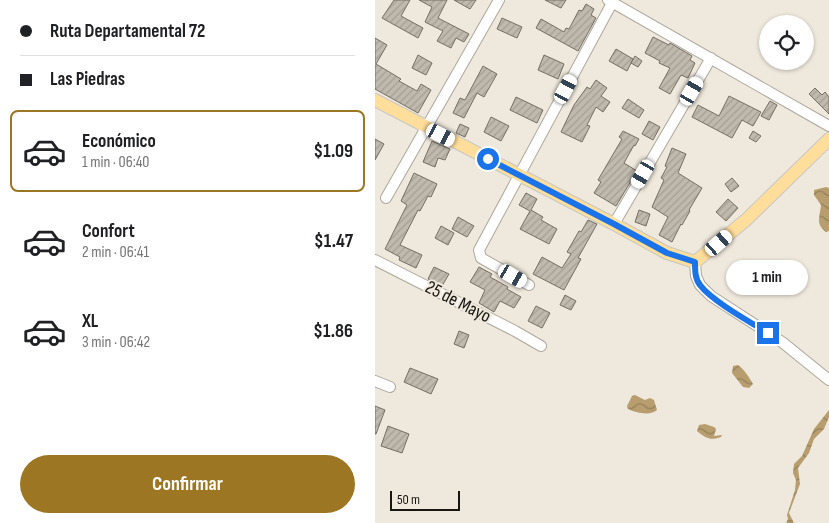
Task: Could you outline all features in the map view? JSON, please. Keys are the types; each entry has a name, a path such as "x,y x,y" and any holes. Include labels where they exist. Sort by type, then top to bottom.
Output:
{"main road":[{"path":"375,100 667,253 695,262 746,220 829,139"}],"street":[{"path":"386,198 499,0"},
{"path":"529,286 481,258 479,250 610,1 829,126"},
{"path":"614,224 711,58"},
{"name":"25 de Mayo","path":"375,260 541,346"},
{"path":"695,262 696,276 699,284 711,296 782,342 829,380"},
{"path":"375,381 390,387"}],"water":[{"path":"829,188 829,231 826,232 819,223 821,205 814,195 814,190"},
{"path":"738,365 753,384 749,388 743,387 732,373 733,366"},
{"path":"635,395 645,400 650,398 654,400 657,410 651,413 643,413 628,409 627,406 632,396"},
{"path":"829,410 829,417 824,429 814,439 809,453 798,468 800,484 789,513 794,523 786,523 795,490 794,464 802,456 814,429"},
{"path":"705,424 716,429 714,436 722,435 721,437 708,438 697,431 699,425"}],"building":[{"path":"394,0 410,0 401,16 423,28 418,38 382,18"},
{"path":"419,0 447,0 438,18 469,34 464,42 456,38 451,48 437,41 443,31 425,22 432,7"},
{"path":"454,0 476,0 470,9"},
{"path":"545,0 566,0 561,8"},
{"path":"586,4 594,9 591,15 596,18 578,51 536,28 541,19 564,32 566,28 569,29 579,10 582,11"},
{"path":"502,18 522,27 517,38 497,29"},
{"path":"653,37 669,45 670,43 692,56 690,60 695,63 688,78 681,75 670,94 659,88 670,68 645,53"},
{"path":"375,38 387,45 376,64 401,79 399,81 417,91 421,84 431,90 418,113 375,89"},
{"path":"616,49 633,59 627,71 609,61"},
{"path":"418,55 432,63 426,75 412,68"},
{"path":"544,55 564,64 558,79 538,70"},
{"path":"635,56 642,61 638,67 631,63"},
{"path":"483,66 497,74 484,97 477,93 464,118 453,113 460,98 465,100"},
{"path":"596,80 607,88 601,96 610,102 603,112 596,107 587,125 590,126 582,142 561,132 574,105 587,87 590,89"},
{"path":"815,88 822,95 825,92 829,97 829,114 809,94"},
{"path":"729,96 761,112 753,126 742,120 732,138 692,117 698,105 719,116"},
{"path":"516,97 543,110 537,123 510,110"},
{"path":"628,99 644,110 639,118 622,108"},
{"path":"770,101 777,105 769,120 761,116"},
{"path":"491,117 509,126 501,141 484,132"},
{"path":"649,121 660,127 653,140 642,134"},
{"path":"460,124 469,128 465,137 456,133"},
{"path":"623,131 639,139 624,163 637,171 616,206 594,193 601,182 598,180 622,139 619,137"},
{"path":"753,131 761,136 756,142 749,138"},
{"path":"375,139 384,144 375,160"},
{"path":"432,141 450,149 445,160 438,158 435,167 423,162"},
{"path":"672,148 686,154 678,173 702,188 672,242 659,235 668,217 652,207 664,180 661,178 667,167 665,166"},
{"path":"414,173 437,184 431,197 428,196 420,211 418,210 400,245 422,255 416,268 399,260 400,257 385,249 407,205 401,201"},
{"path":"732,178 739,186 731,192 725,184"},
{"path":"526,193 537,199 531,210 543,217 541,220 557,229 549,244 520,229 530,211 519,205"},
{"path":"728,199 738,208 726,221 716,212"},
{"path":"639,210 650,214 646,226 635,222"},
{"path":"458,217 474,226 467,237 452,229"},
{"path":"588,220 597,224 578,258 581,259 564,290 533,274 542,257 562,268 571,254 567,252"},
{"path":"441,226 454,233 448,245 435,238"},
{"path":"434,267 449,274 442,286 428,279"},
{"path":"479,267 492,274 490,277 521,297 514,308 500,301 494,312 479,303 485,290 470,282"},
{"path":"565,295 576,301 571,310 560,305"},
{"path":"536,306 550,313 542,328 528,321"},
{"path":"459,331 469,335 464,348 454,344"},
{"path":"410,368 438,379 431,394 404,382"},
{"path":"375,406 385,410 376,434 375,434"},
{"path":"388,426 409,434 402,453 381,446"}],"route":[{"path":"488,159 677,258 695,262 696,276 699,284 711,296 768,333"}]}
